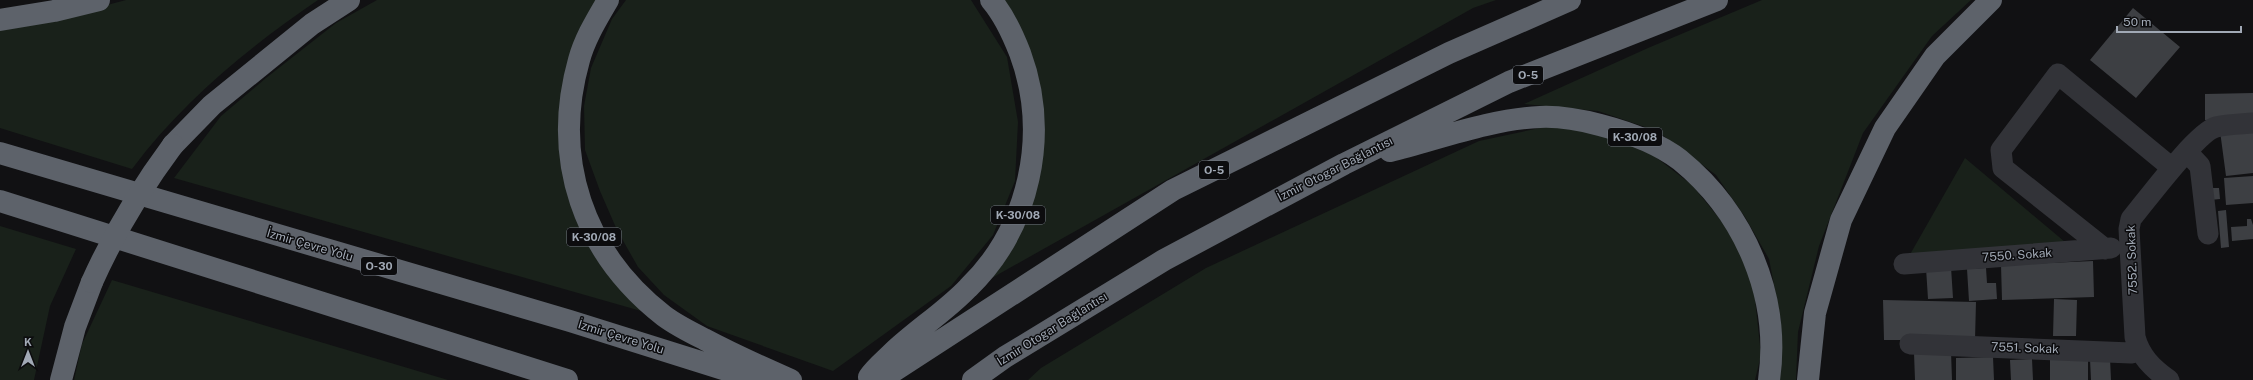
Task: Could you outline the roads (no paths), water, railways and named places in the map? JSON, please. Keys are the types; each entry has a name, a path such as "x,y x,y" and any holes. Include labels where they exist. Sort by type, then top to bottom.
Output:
{"highway":[{"path":"0,20 54,11 99,0"},
{"path":"61,380 75,327 92,282 108,246 147,181 174,145 212,105 312,24 349,0"},
{"name":"K-30/08","path":"608,0 593,26 579,59 571,94 568,139 573,174 581,205 594,237 616,269 638,294 665,317 746,361 791,380"},
{"name":"K-30/08","path":"867,380 873,371 914,332 968,288 1003,244 1013,228 1024,202 1032,166 1034,132 1032,101 1025,68 1016,42 991,0"},
{"name":"O-5","path":"880,380 1173,190 1449,53 1570,0"},
{"name":"İzmir Otogar Bağlantısı","path":"973,380 1005,357 1164,260 1344,164 1508,82 1717,0"},
{"path":"1808,380 1815,313 1841,220 1854,191 1885,128 1935,56 1991,0"},
{"name":"K-30/08","path":"1344,164 1500,122 1541,117 1580,120 1616,129 1650,143 1679,159 1707,184 1730,214 1749,246 1763,283 1770,321 1772,357 1769,380"},
{"name":"İzmir Çevre Yolu","path":"0,153 562,319 758,380"},
{"path":"0,201 566,380"}],"street":[{"path":"2105,249 2003,168 2001,150 2058,74 2172,168"},
{"name":"7552. Sokak","path":"2168,380 2155,370 2139,351 2135,336 2129,229 2131,219 2172,168 2206,133 2216,127 2253,123"},
{"path":"2187,152 2200,166 2208,234"},
{"name":"7550. Sokak","path":"1904,264 2130,247"},
{"name":"7551. Sokak","path":"1910,344 2131,353 2139,351"}]}
